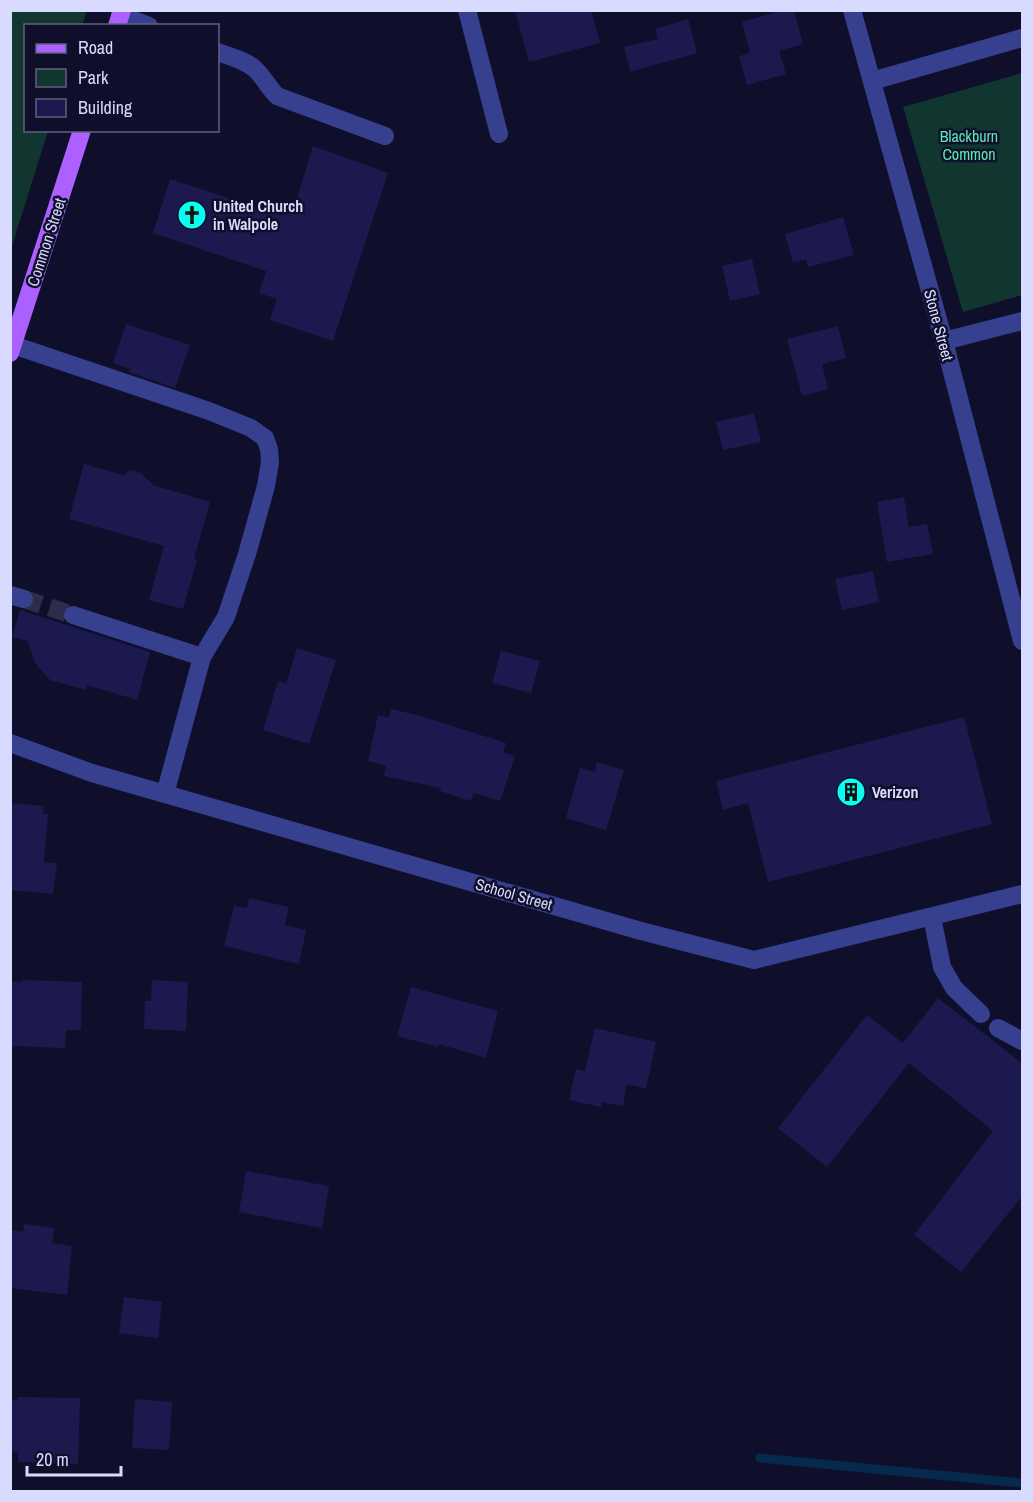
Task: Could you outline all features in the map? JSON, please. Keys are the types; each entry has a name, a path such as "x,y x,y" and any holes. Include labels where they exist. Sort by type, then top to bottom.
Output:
{"main road":[{"name":"Common Street","path":"12,349 81,132"}],"street":[{"path":"467,10 499,134"},
{"name":"Stone Street","path":"852,10 944,341 1023,641"},
{"path":"119,17 142,24"},
{"path":"872,81 1023,38"},
{"path":"219,52 244,62 256,70 268,88 278,96 385,136"},
{"path":"944,341 1023,321"},
{"path":"12,349 209,411 251,428 265,438 269,449 270,462 266,486 247,554 226,617 202,657 165,794"},
{"path":"73,615 202,657"},
{"name":"School Street","path":"10,743 92,773 641,931 754,960 1023,894"},
{"path":"932,917 942,966 954,988 981,1014"},
{"path":"998,1028 1023,1041"}],"green space":[{"path":"11,10 87,11 82,24 24,24 24,132 48,132 11,249"},
{"name":"Blackburn Common","path":"1022,73 1022,295 963,312 903,107"}],"building":[{"path":"515,10 591,10 600,43 529,62"},
{"path":"784,10 794,10 803,44 779,51 786,74 747,85 739,56 750,53 742,22"},
{"path":"688,19 697,53 630,72 624,47 658,39 655,29"},
{"path":"313,146 388,173 333,341 270,320 277,299 259,293 266,271 153,233 170,179 281,215 285,202 295,205"},
{"path":"843,217 854,255 808,267 806,259 793,263 785,234"},
{"path":"752,259 760,294 730,301 722,266"},
{"path":"126,324 190,345 175,388 129,372 130,369 113,363"},
{"path":"838,326 846,358 822,364 828,389 802,396 787,339"},
{"path":"754,413 761,442 723,450 716,422"},
{"path":"84,464 123,475 130,470 141,473 153,485 210,502 183,609 149,600 164,546 69,519"},
{"path":"904,497 909,527 927,524 933,554 887,562 877,502"},
{"path":"873,571 879,602 842,610 835,579"},
{"path":"20,610 150,652 137,700 87,685 86,690 50,680 35,663 28,641 12,637"},
{"path":"297,648 336,660 309,744 263,730 278,681 286,684"},
{"path":"501,651 540,661 531,693 492,683"},
{"path":"391,709 506,743 503,752 515,756 500,801 474,793 471,801 440,791 441,788 384,776 386,766 368,761 378,715 389,718"},
{"name":"Verizon","path":"964,717 992,824 768,882 748,803 723,810 716,781"},
{"path":"597,762 624,770 606,830 566,818 580,768 595,772"},
{"path":"10,803 44,806 43,814 48,814 44,862 57,863 53,894 10,890"},
{"path":"249,898 289,907 285,925 306,930 299,964 224,946 234,906 247,908"},
{"path":"22,980 82,982 81,1030 66,1030 65,1048 12,1046 12,981 22,982"},
{"path":"152,980 188,982 186,1031 144,1029 145,1001 151,1001"},
{"path":"411,987 498,1011 486,1058 439,1044 438,1047 397,1036"},
{"path":"938,998 1023,1064 1023,1195 961,1272 914,1235 993,1131 909,1063 827,1167 778,1128 867,1015 903,1043"},
{"path":"595,1028 656,1042 646,1089 627,1084 623,1106 602,1102 601,1107 569,1100 576,1069 585,1071"},
{"path":"246,1171 329,1186 322,1228 239,1212"},
{"path":"24,1224 54,1228 52,1243 72,1246 67,1295 10,1288 10,1230 23,1232"},
{"path":"124,1297 162,1302 158,1338 119,1333"},
{"path":"17,1397 80,1398 78,1464 18,1462 18,1452 10,1451 10,1400 17,1400"},
{"path":"135,1399 172,1402 169,1450 132,1448"}],"waterway":[{"path":"760,1458 1022,1483"}],"tunnel":[{"path":"24,599 73,615"}],"place":[{"name":"United Church in Walpole","path":"192,215"},
{"name":"Verizon","path":"851,792"}]}
